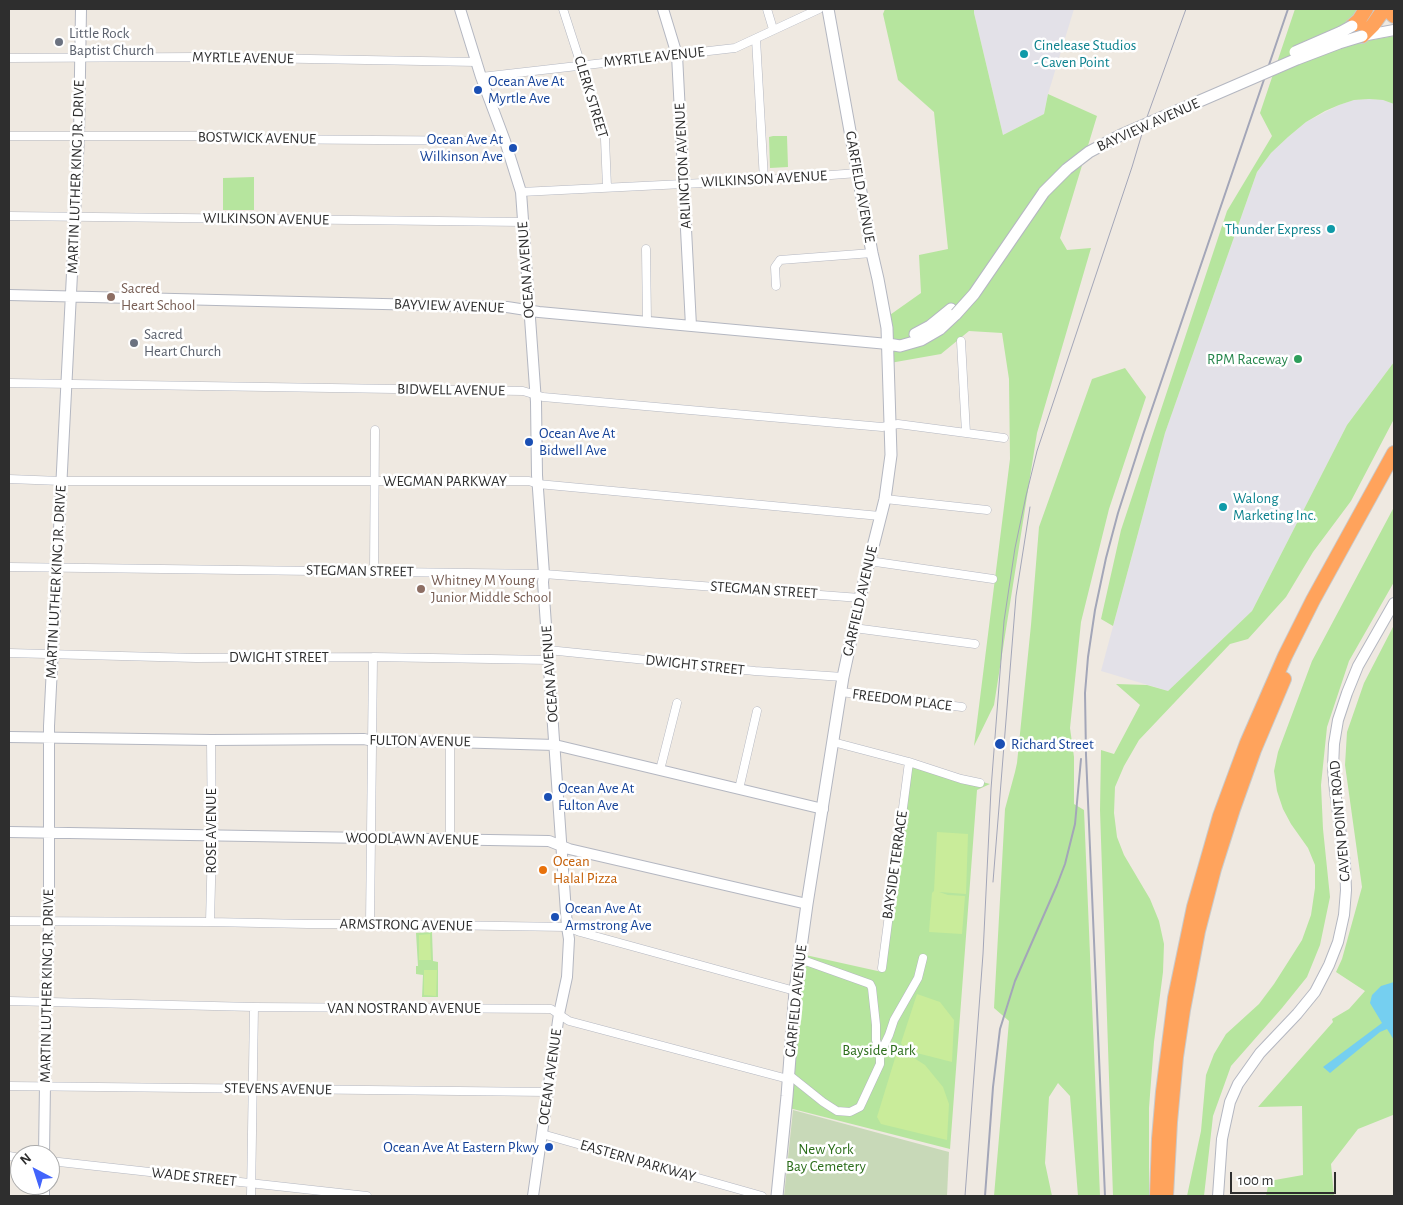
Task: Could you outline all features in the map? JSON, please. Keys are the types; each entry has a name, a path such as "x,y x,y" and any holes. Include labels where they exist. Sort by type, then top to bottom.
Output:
{"highway":[{"path":"1357,31 1359,20 1366,9"},
{"path":"1357,31 1373,25 1384,9 1394,16"},
{"path":"1157,1196 1162,1092 1173,1014 1193,914 1220,816 1247,743 1285,656 1394,453"},
{"path":"1166,1196 1172,1098 1183,1010 1204,908 1228,825 1254,750 1292,663 1321,605 1394,473"}],"main road":[{"name":"GARFIELD AVENUE","path":"777,1196 795,991 807,904 841,692 860,598 885,499 891,455 887,328 828,9"},
{"name":"BAYVIEW AVENUE","path":"888,344 924,330 941,318 954,312 967,289 1042,183 1061,163 1090,142 1335,35 1357,31"}],"street":[{"name":"MARTIN LUTHER KING JR. DRIVE","path":"44,1145 49,921 50,738 79,136 81,9"},
{"name":"OCEAN AVENUE","path":"460,9 481,77 521,192 535,395 543,582 569,939 567,977 559,1014 533,1196"},
{"name":"CLERK STREET","path":"563,9 605,139 607,187"},
{"name":"ARLINGTON AVENUE","path":"663,9 677,55 691,326"},
{"path":"767,9 774,30"},
{"name":"MYRTLE AVENUE","path":"481,77 735,48 819,9"},
{"name":"BAYVIEW AVENUE","path":"1357,31 1394,30"},
{"path":"756,39 764,180"},
{"name":"MYRTLE AVENUE","path":"9,58 199,57 477,62"},
{"name":"BOSTWICK AVENUE","path":"9,136 234,136 244,139 504,141"},
{"name":"WILKINSON AVENUE","path":"521,192 764,180 858,173"},
{"name":"WILKINSON AVENUE","path":"9,216 523,222"},
{"path":"646,249 647,322"},
{"path":"776,286 775,267 780,260 872,254"},
{"name":"BAYVIEW AVENUE","path":"9,295 507,307 539,312 888,344"},
{"path":"961,341 966,433"},
{"name":"BIDWELL AVENUE","path":"9,383 523,391 553,398 881,427 898,424 1004,438"},
{"path":"374,571 375,430"},
{"name":"WEGMAN PARKWAY","path":"9,479 61,481 529,481 538,484 880,516"},
{"path":"885,499 987,510"},
{"path":"869,561 993,579"},
{"name":"STEGMAN STREET","path":"9,567 544,574 860,598"},
{"name":"CAVEN POINT ROAD","path":"1218,1196 1222,1138 1230,1102 1238,1084 1260,1053 1315,992 1338,942 1344,915 1346,890 1345,864 1333,768 1334,744 1338,720 1358,666 1394,602"},
{"path":"854,628 975,644"},
{"name":"DWIGHT STREET","path":"9,653 196,658 548,655 844,677"},
{"path":"370,924 373,657"},
{"name":"FREEDOM PLACE","path":"841,692 962,707"},
{"path":"660,770 677,703"},
{"path":"739,789 757,711"},
{"name":"FULTON AVENUE","path":"9,737 211,740 364,739 373,741 555,745 823,809"},
{"name":"ROSE AVENUE","path":"210,922 212,836 211,740"},
{"path":"450,742 450,838"},
{"path":"833,742 909,762 960,779 980,783"},
{"name":"BAYSIDE TERRACE","path":"882,968 909,762"},
{"name":"WOODLAWN AVENUE","path":"9,832 549,841 569,849 807,904"},
{"name":"ARMSTRONG AVENUE","path":"9,920 567,927 795,991"},
{"path":"880,1054 894,1020 918,978 923,958"},
{"path":"788,1076 837,1111 850,1112 860,1107 880,1064 870,984 800,959"},
{"name":"VAN NOSTRAND AVENUE","path":"9,1001 254,1007 551,1009 568,1021 788,1076"},
{"path":"251,1196 254,1007"},
{"name":"STEVENS AVENUE","path":"9,1086 548,1092"},
{"name":"EASTERN PARKWAY","path":"542,1134 762,1196"},
{"name":"WADE STREET","path":"60,1162 367,1196"}],"shaded area":[{"path":"974,9 1074,9 1048,94 1044,114 1003,135 974,13"},
{"path":"1354,100 1383,100 1394,104 1394,362 1347,425 1252,611 1168,691 1101,671 1165,433 1257,172 1271,153 1306,122 1339,105"}],"green space":[{"path":"885,9 974,9 1003,135 1044,114 1048,94 1097,116 1060,238 1067,250 1091,248 1037,433 994,705 974,746 1010,459 1009,379 1002,333 969,331 941,354 890,363 887,317 921,293 919,255 948,249 934,112 898,80 883,14"},
{"path":"1295,9 1357,9 1351,21 1366,41 1394,36 1394,104 1383,100 1354,100 1325,111 1306,122 1288,137 1271,153 1257,172 1165,433 1113,626 1101,619 1121,530 1227,211 1272,136 1260,113"},
{"path":"787,136 788,167 770,168 769,137"},
{"path":"254,177 254,210 223,210 223,178"},
{"path":"1394,362 1394,419 1351,501 1313,552 1286,597 1248,639 1230,644 1139,740 1124,766 1115,787 1114,813 1117,837 1124,855 1150,899 1159,921 1164,944 1163,972 1154,1042 1149,1108 1149,1196 1113,1196 1100,810 1101,750 1114,754 1140,705 1116,684 1147,685 1168,691 1252,611 1347,425"},
{"path":"1125,368 1146,397 1109,509 1081,622 1070,728 1074,757 1074,804 1084,810 1100,1196 1078,1196 1070,1096 1058,1083 1049,1097 1045,1163 1052,1196 994,1196 1009,1021 994,1008 1005,809 1017,763 1039,527 1092,379"},
{"path":"1394,507 1394,582 1349,661 1327,727 1321,785 1323,829 1330,897 1320,945 1307,977 1231,1066 1213,1116 1204,1196 1187,1196 1201,1131 1206,1075 1214,1054 1226,1034 1259,1004 1274,984 1302,940 1311,915 1315,888 1315,865 1308,848 1283,809 1277,791 1274,771 1278,752 1312,661"},
{"path":"1394,625 1394,1116 1358,1129 1331,1164 1334,1196 1266,1196 1269,1181 1303,1175 1302,1106 1258,1107 1333,1022 1332,1019 1349,1009 1365,991 1336,972 1342,959 1362,887 1345,765 1347,732 1364,683"},
{"name":"Bayside Park","path":"911,763 990,784 977,790 950,1149 789,1108 801,954 882,972"},
{"path":"937,832 968,834 966,894 939,892 948,895 965,896 962,934 929,932 932,893 934,891"},
{"path":"432,932 433,961 438,962 438,997 422,997 423,975 416,974 416,966 418,966 416,933"},
{"path":"430,934 431,960 419,960 419,935"},
{"path":"424,970 437,970 436,996 424,995"},
{"path":"917,994 940,1002 954,1020 952,1062 905,1050 901,1043"},
{"path":"896,1055 914,1058 925,1065 943,1087 949,1104 947,1140 881,1124 877,1117"},
{"name":"New York Bay Cemetery","path":"793,1110 949,1152 947,1196 784,1196"}],"water":[{"path":"1394,982 1394,1040 1387,1029 1380,1032 1330,1073 1323,1067 1382,1023 1370,1003 1372,995 1381,986"}],"tram line":[{"path":"965,1196 983,954 991,789 1004,621 1015,548 1037,451 1147,117 1186,9"},
{"path":"993,882 1016,596 1030,507"}],"railway":[{"path":"1105,1196 1086,755 1085,693 1095,610 1118,513 1143,435 1288,9"},
{"path":"985,1196 993,1087 1000,1029 1015,981 1065,864 1075,824 1081,759"}],"place":[{"name":"Little Rock Baptist Church","path":"59,42"},
{"name":"Cinelease Studios - Caven Point","path":"1024,54"},
{"name":"Ocean Ave At Myrtle Ave","path":"478,90"},
{"name":"Ocean Ave At Wilkinson Ave","path":"513,148"},
{"name":"Thunder Express","path":"1331,229"},
{"name":"Sacred Heart School","path":"111,297"},
{"name":"Sacred Heart Church","path":"134,343"},
{"name":"RPM Raceway","path":"1298,359"},
{"name":"Ocean Ave At Bidwell Ave","path":"529,442"},
{"name":"Walong Marketing Inc.","path":"1223,507"},
{"name":"Whitney M Young Junior Middle School","path":"421,589"},
{"name":"Richard Street","path":"1000,744"},
{"name":"Ocean Ave At Fulton Ave","path":"548,797"},
{"name":"Ocean Halal Pizza","path":"543,870"},
{"name":"Ocean Ave At Armstrong Ave","path":"555,917"},
{"name":"Ocean Ave At Eastern Pkwy","path":"549,1147"}]}
